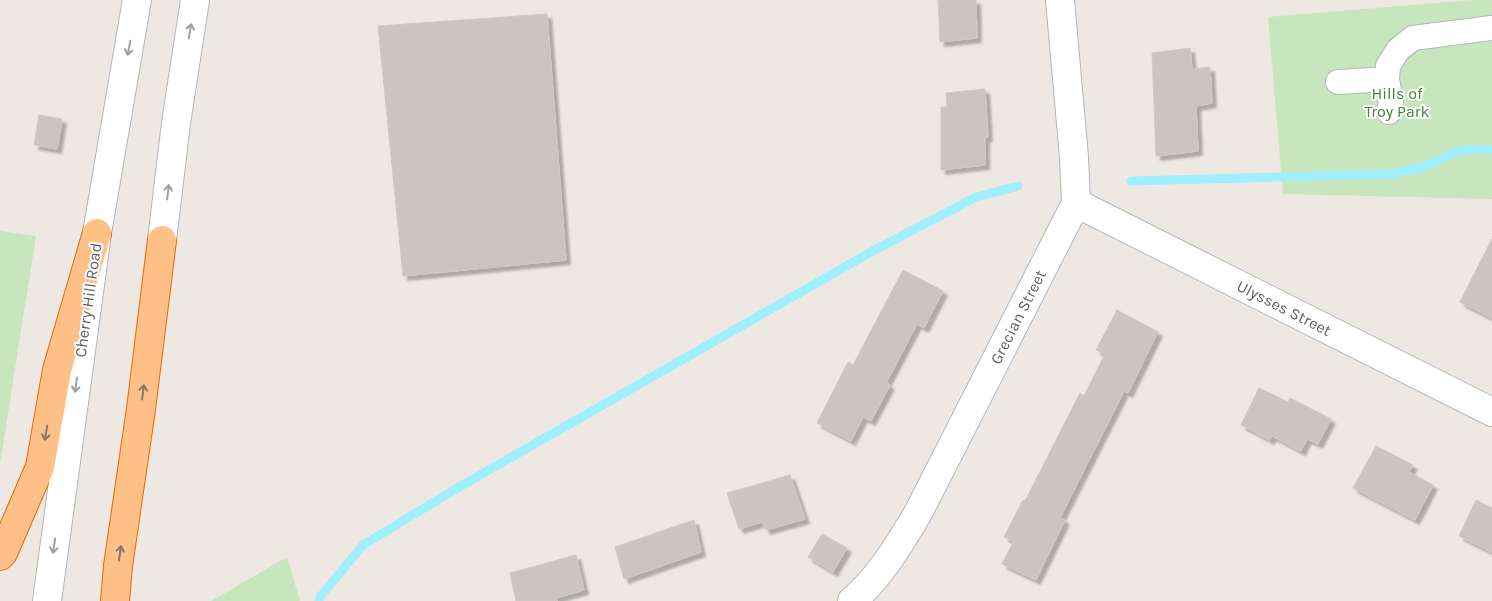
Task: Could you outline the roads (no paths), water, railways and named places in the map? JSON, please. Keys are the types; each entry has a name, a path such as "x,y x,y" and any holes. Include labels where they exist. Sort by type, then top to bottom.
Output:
{"highway":[{"path":"0,556 3,553 40,467 57,370 97,233"},
{"path":"115,601 118,566 141,408 162,240"}],"street":[{"name":"Cherry Hill Road","path":"47,601 97,233 137,0"},
{"path":"162,240 176,124 195,0"},
{"name":"Grecian Street","path":"852,601 866,588 888,561 918,514 1076,203 1074,157 1060,0"},
{"path":"1389,112 1388,66 1398,50 1413,38 1492,28"},
{"path":"1338,82 1387,79"},
{"name":"Ulysses Street","path":"1076,203 1492,412"}],"waterway":[{"path":"1131,181 1391,174 1423,167 1457,151 1492,150"},
{"path":"319,601 320,597 363,545 459,487 871,252 976,197 1018,186"}],"park label":[{"name":"Hills of Troy Park","path":"1397,102"}]}
